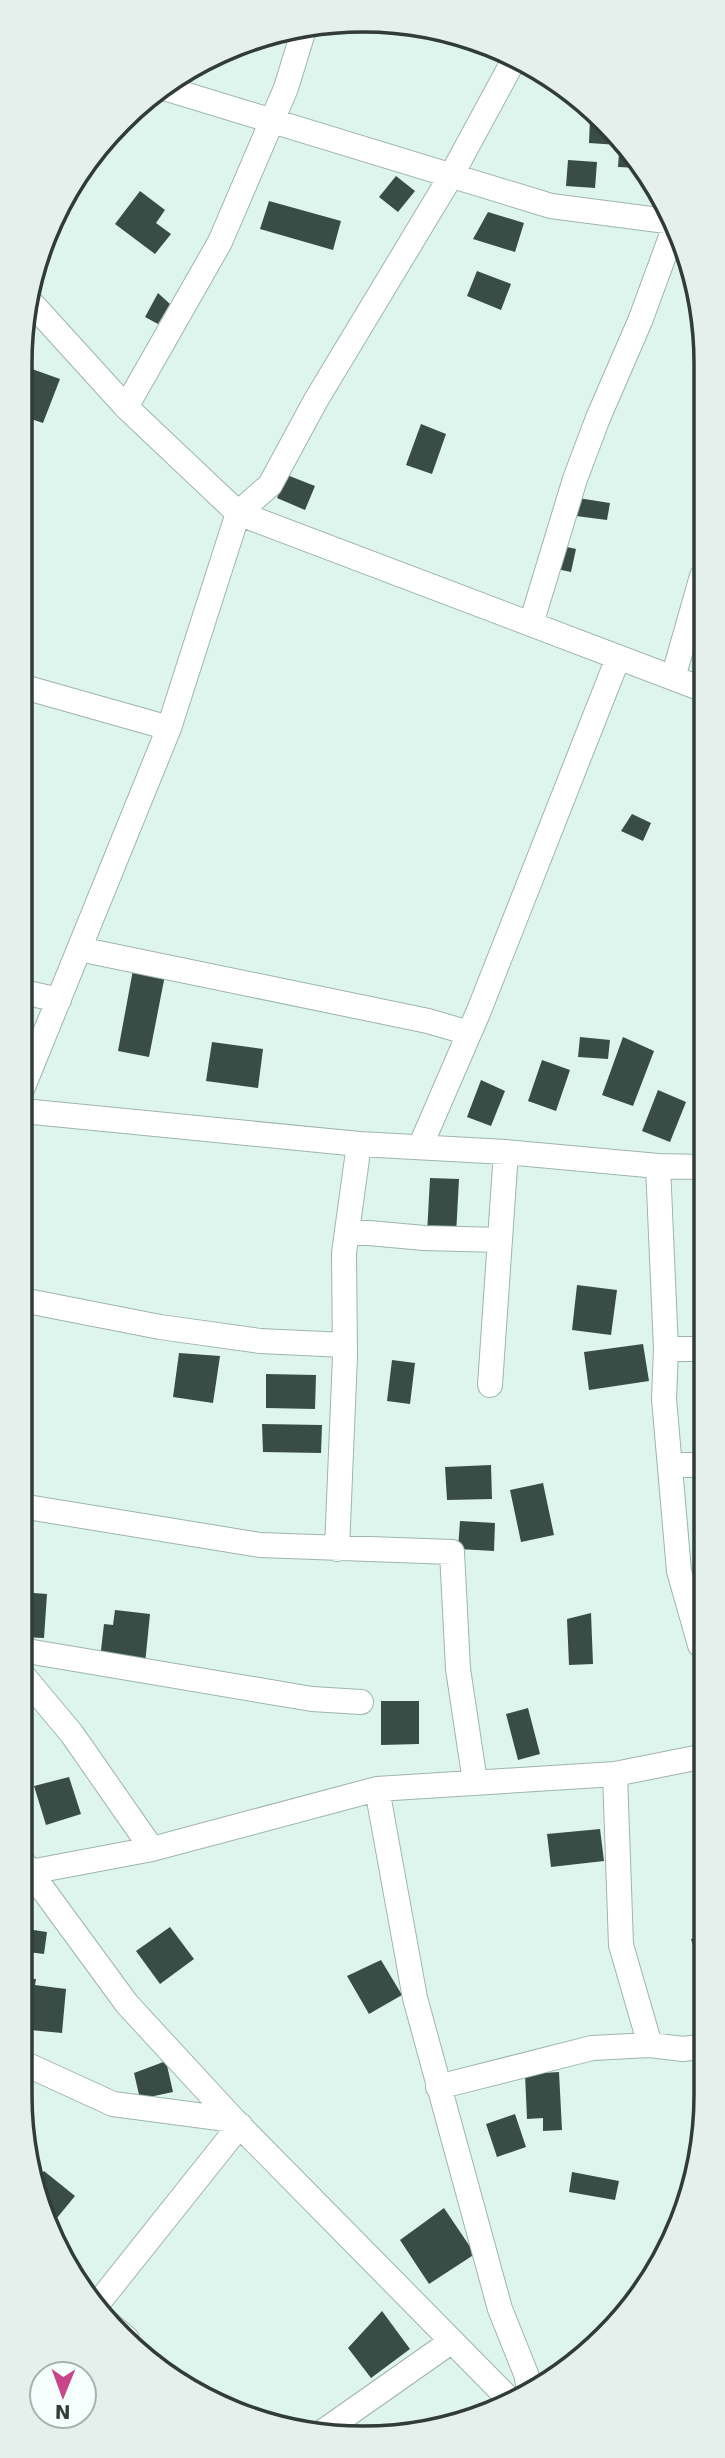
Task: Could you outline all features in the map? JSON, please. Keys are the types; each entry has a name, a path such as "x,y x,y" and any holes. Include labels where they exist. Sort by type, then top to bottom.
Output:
{"street":[{"path":"126,407 220,242 286,88 302,37"},
{"path":"32,1065 169,729 238,513 270,485 316,400 451,176 510,67"},
{"path":"174,91 551,206 662,222"},
{"path":"531,624 575,479 640,321 669,238"},
{"path":"36,308 126,407 238,513 694,686"},
{"path":"673,678 694,604"},
{"path":"420,1147 579,761 618,657"},
{"path":"32,689 169,729"},
{"path":"79,949 428,1021 469,1033"},
{"path":"32,994 59,1000"},
{"path":"32,1112 359,1144 694,1167"},
{"path":"337,1549 345,1345 344,1253 359,1144"},
{"path":"490,1385 506,1152"},
{"path":"658,1166 666,1349 664,1399 679,1571 694,1624"},
{"path":"347,1231 424,1238 500,1240"},
{"path":"32,1302 160,1327 260,1342 345,1345"},
{"path":"666,1349 694,1349"},
{"path":"670,1465 694,1465"},
{"path":"32,1508 260,1545 452,1552 458,1669 475,1782"},
{"path":"32,1652 312,1699 361,1702"},
{"path":"32,1686 72,1734 152,1849"},
{"path":"32,1864 152,1849 377,1789 615,1774 694,1758"},
{"path":"615,1774 621,1945 650,2045"},
{"path":"377,1789 415,1998 500,2309 528,2382"},
{"path":"32,1875 127,2004 237,2123 504,2394"},
{"path":"438,2087 592,2049 650,2045 694,2048"},
{"path":"32,2067 113,2104 237,2123"},
{"path":"101,2299 237,2123"},
{"path":"332,2425 452,2341"}],"building":[{"path":"590,122 611,145 589,143"},
{"path":"619,154 630,168 618,167"},
{"path":"568,160 597,162 595,188 566,186"},
{"path":"396,176 415,191 398,212 379,197"},
{"path":"140,191 165,210 156,223 171,234 155,254 115,224"},
{"path":"269,201 341,221 333,250 260,229"},
{"path":"488,212 524,223 515,252 473,239"},
{"path":"477,271 511,284 501,310 467,296"},
{"path":"158,293 170,304 158,324 145,317"},
{"path":"32,369 60,379 43,423 32,419"},
{"path":"421,424 446,434 432,474 406,465"},
{"path":"287,475 315,486 305,510 277,498"},
{"path":"578,498 610,503 607,520 576,516"},
{"path":"558,545 576,549 571,572 552,568"},
{"path":"632,814 651,823 643,841 621,831"},
{"path":"135,959 167,965 149,1057 118,1051"},
{"path":"580,1037 610,1040 608,1059 578,1057"},
{"path":"623,1037 654,1051 633,1106 602,1095"},
{"path":"212,1042 263,1049 258,1088 206,1081"},
{"path":"542,1060 570,1070 556,1111 528,1101"},
{"path":"481,1080 505,1091 491,1126 467,1117"},
{"path":"658,1090 686,1102 670,1142 642,1131"},
{"path":"430,1178 459,1179 456,1235 427,1234"},
{"path":"577,1285 617,1290 611,1335 572,1330"},
{"path":"643,1344 649,1381 589,1390 584,1352"},
{"path":"179,1353 220,1356 213,1403 173,1397"},
{"path":"392,1360 415,1363 410,1404 387,1401"},
{"path":"266,1374 316,1375 315,1409 266,1408"},
{"path":"262,1424 322,1425 321,1453 263,1452"},
{"path":"491,1465 492,1499 447,1500 445,1467"},
{"path":"543,1483 554,1535 521,1542 510,1490"},
{"path":"460,1521 495,1523 494,1551 458,1549"},
{"path":"32,1593 47,1594 44,1638 32,1637"},
{"path":"115,1610 150,1614 145,1664 100,1659 104,1624 113,1625"},
{"path":"591,1613 593,1664 569,1665 567,1619"},
{"path":"381,1701 419,1701 419,1744 381,1745"},
{"path":"528,1708 540,1754 518,1760 506,1714"},
{"path":"69,1777 81,1814 46,1825 34,1786"},
{"path":"600,1829 604,1861 551,1867 547,1834"},
{"path":"170,1927 194,1959 160,1984 136,1951"},
{"path":"32,1930 47,1932 44,1954 32,1952"},
{"path":"381,1960 402,1995 369,2014 347,1976"},
{"path":"32,1979 36,1979 35,1985 66,1989 62,2033 32,2030"},
{"path":"166,2061 173,2092 140,2099 134,2073"},
{"path":"559,2072 562,2130 543,2131 543,2118 527,2119 525,2074"},
{"path":"515,2114 526,2147 497,2157 486,2124"},
{"path":"44,2171 75,2196 56,2219 49,2202 41,2174"},
{"path":"572,2172 619,2181 615,2200 569,2192"},
{"path":"444,2208 475,2254 429,2284 400,2240"},
{"path":"382,2311 410,2349 371,2378 348,2348"}]}
